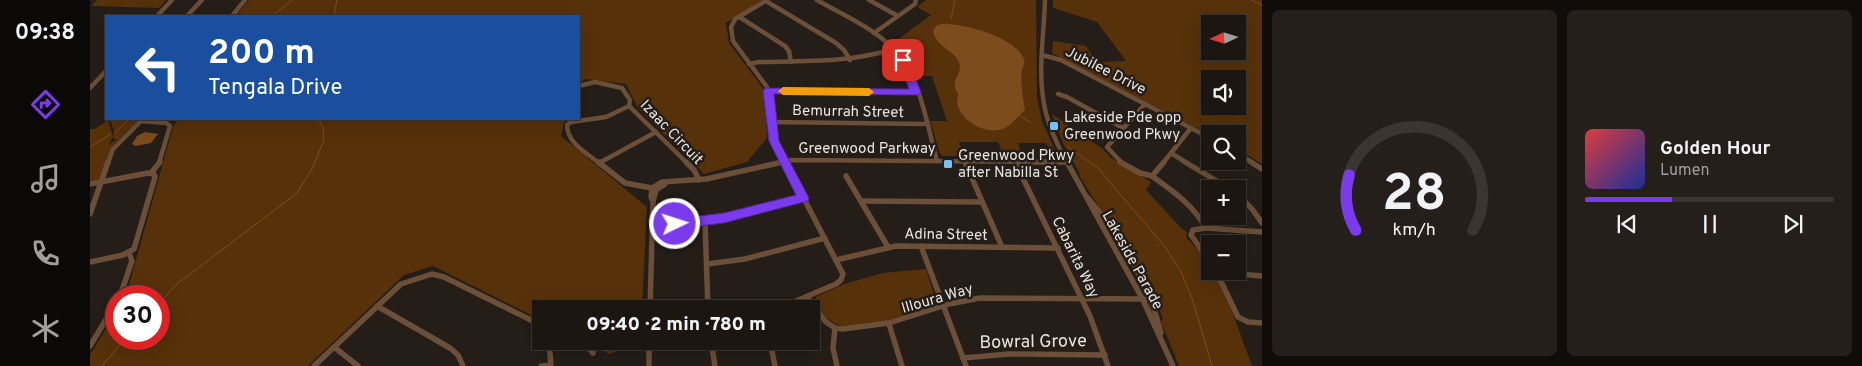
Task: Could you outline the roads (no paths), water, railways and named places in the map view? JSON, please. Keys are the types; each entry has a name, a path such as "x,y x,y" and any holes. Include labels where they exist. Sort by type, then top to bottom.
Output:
{"street":[{"path":"157,15 172,0"},
{"path":"189,15 202,0"},
{"path":"233,15 245,0"},
{"path":"797,300 836,284 841,280 842,271 774,141 768,91 733,41 731,31 734,22 767,0 836,43 844,50 850,60"},
{"path":"817,0 874,33 894,49 906,66 937,160"},
{"path":"869,0 898,16"},
{"path":"874,33 915,4 916,0"},
{"name":"Lakeside Parade","path":"1045,0 1042,55 1043,96 1053,134 1086,195 1116,237 1149,299 1161,336"},
{"path":"734,22 746,13"},
{"path":"741,18 785,46 789,51 791,62"},
{"path":"750,64 759,62 850,60 894,49"},
{"name":"Jubilee Drive","path":"1042,55 1060,60 1201,133"},
{"path":"90,88 105,72"},
{"name":"Izaac Circuit","path":"580,86 593,82 617,86 626,93 630,101 629,106 694,170 698,180"},
{"path":"768,91 916,92"},
{"path":"1058,94 1067,97 1123,128"},
{"path":"1145,104 1108,145 1108,150 1128,166 1144,176 1152,176 1180,196 1199,216 1206,228"},
{"path":"580,119 606,117 629,106"},
{"path":"90,184 102,182 151,173 160,162 170,126 166,123 141,120 116,146 102,182 90,214"},
{"path":"570,120 566,129 569,137 627,184 652,188 651,197 653,201"},
{"name":"Bemurrah Street","path":"771,122 926,124"},
{"path":"1152,176 1191,128"},
{"path":"599,163 656,132"},
{"path":"1171,153 1215,180"},
{"path":"1246,158 1262,169"},
{"name":"Greenwood Parkway","path":"652,188 662,182 698,180 784,161 805,159 1067,162"},
{"path":"965,161 1002,247"},
{"name":"Cabarita Way","path":"1016,162 1095,326 1108,366"},
{"path":"90,262 129,254 136,247 155,176 151,173"},
{"path":"846,176 888,247"},
{"path":"650,300 653,201 658,188 670,182"},
{"name":"Lakeside Parade","path":"1086,195 1089,206 1161,336 1173,366"},
{"path":"652,226 705,222 804,198"},
{"path":"861,201 982,202"},
{"path":"1246,203 1262,223"},
{"path":"705,222 708,300"},
{"path":"1201,249 1191,235 1193,230 1206,228 1262,232"},
{"path":"707,264 745,259 825,238"},
{"path":"921,246 966,366"},
{"name":"Adina Street","path":"836,260 888,247 1058,248"},
{"path":"124,285 132,260 129,254"},
{"path":"314,366 377,306 407,281 422,276 432,274 444,276 532,320"},
{"path":"1246,275 1262,276"},
{"path":"1220,280 1238,317 1248,322 1262,324"},
{"path":"807,297 822,318 835,328 833,348 837,366"},
{"name":"Illoura Way","path":"835,328 854,329 889,324 943,306 980,298 1149,299"},
{"path":"377,306 450,348 458,355 463,366"},
{"path":"90,346 105,322"},
{"path":"889,324 902,366"},
{"path":"334,347 358,366"},
{"path":"541,366 550,365 549,350"},
{"path":"590,350 593,354"},
{"path":"649,366 650,350"},
{"path":"713,350 715,366"},
{"path":"772,350 775,366"},
{"name":"Bowral Grove","path":"962,358 1009,354 1105,355"}],"waterway":[{"path":"273,15 292,0"},
{"path":"334,15 337,0"},
{"path":"951,19 955,0"},
{"path":"1251,0 1262,5"},
{"path":"1019,115 1031,123"},
{"path":"115,132 129,120"},
{"path":"170,291 177,284 297,193 313,167 324,140 323,128 319,120"},
{"path":"90,147 111,134"},
{"path":"1068,147 1097,167 1166,248 1181,272 1192,298 1212,366"},
{"path":"102,366 116,350"}],"place":[{"name":"Lakeside Pde opp Greenwood Pkwy","path":"1054,126"},
{"name":"Greenwood Pkwy after Nabilla St","path":"948,164"}]}
